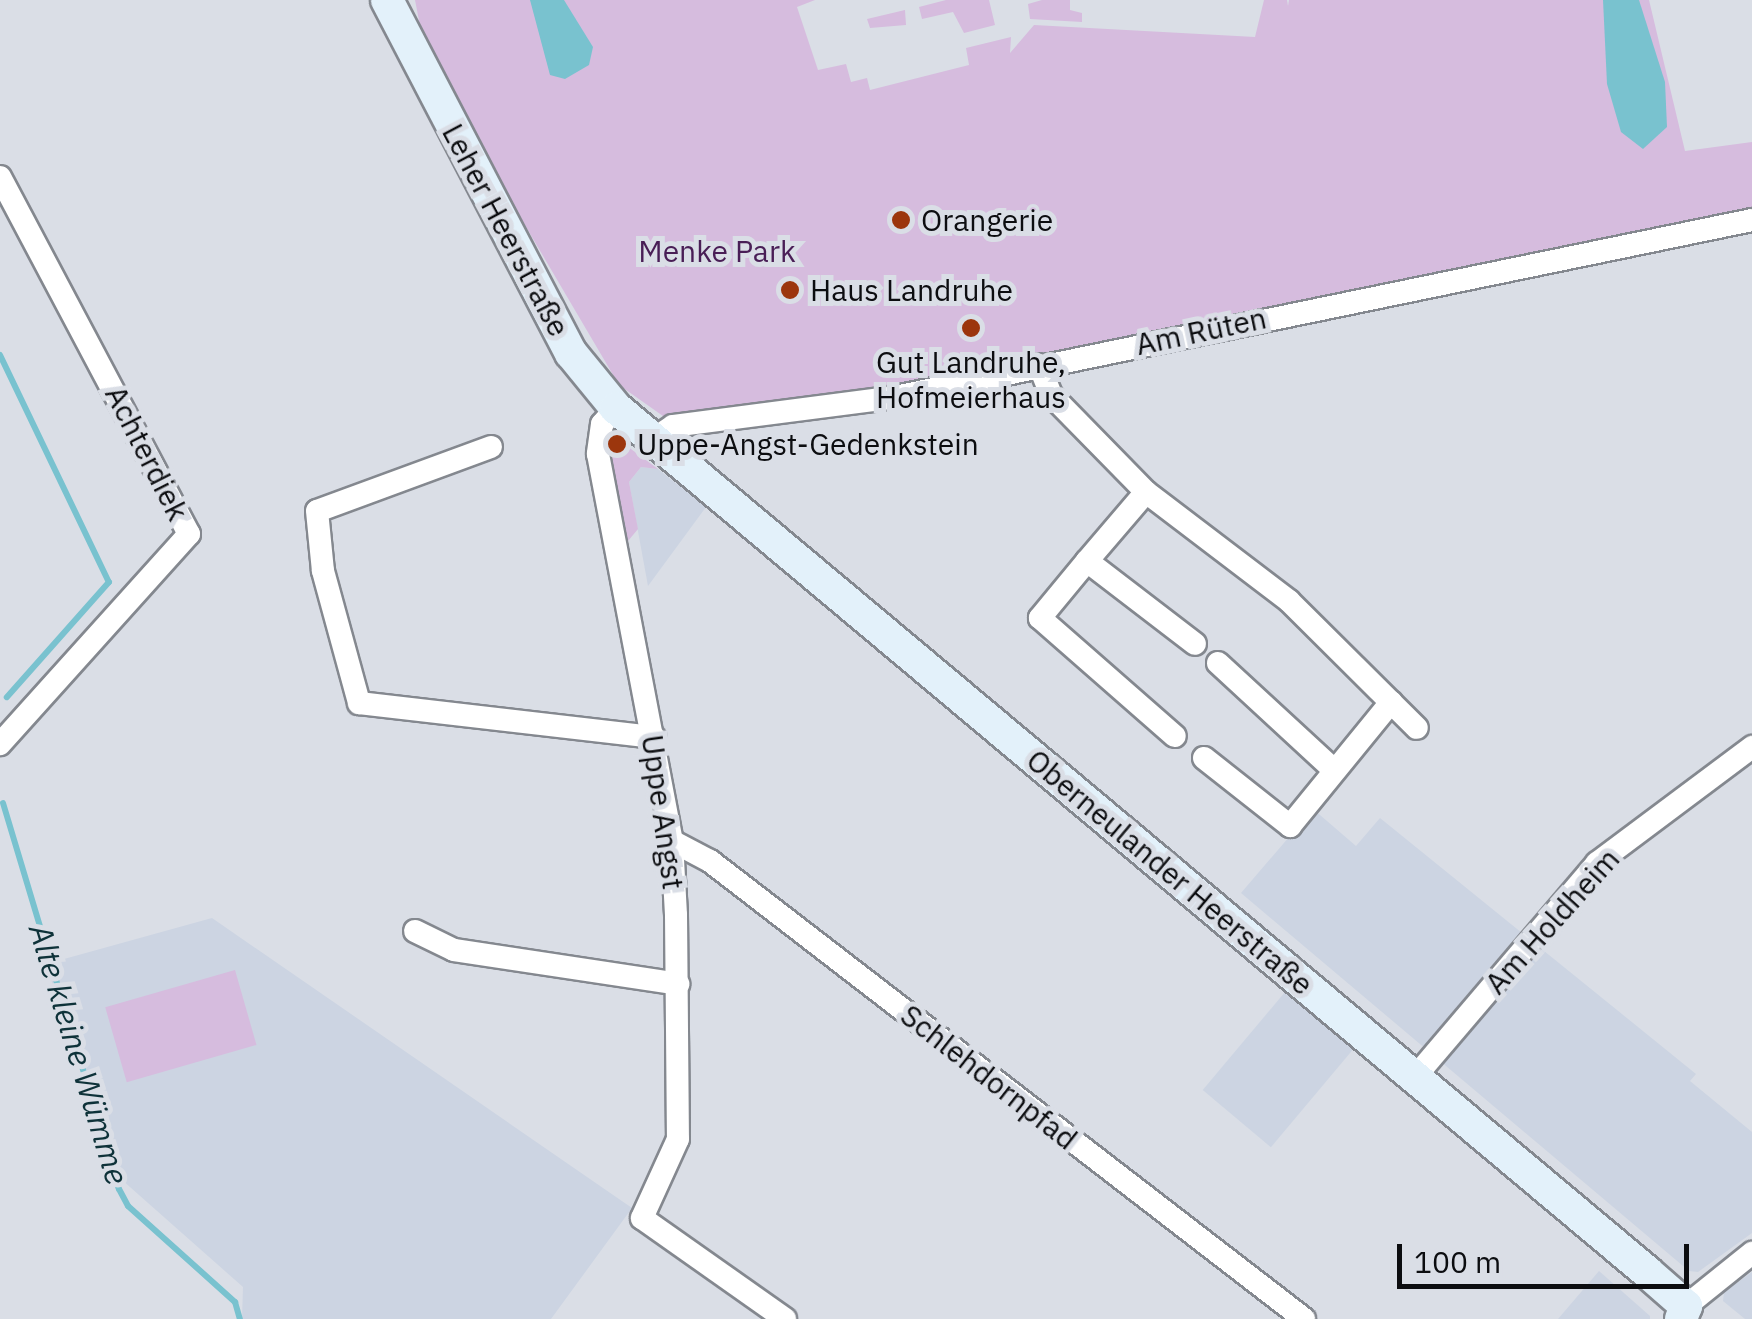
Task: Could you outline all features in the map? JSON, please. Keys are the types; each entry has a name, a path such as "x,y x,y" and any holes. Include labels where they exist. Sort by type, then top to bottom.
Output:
{"main road":[{"name":"Leher Heerstraße","path":"387,0 567,346 616,408 652,440"},
{"name":"Oberneulander Heerstraße","path":"652,440 1414,1076 1684,1312"}],"street":[{"name":"Achterdiek","path":"0,177 189,534 3,734"},
{"name":"Am Rüten","path":"652,440 673,426 895,396 1752,220"},
{"path":"1039,365 1050,395 1146,492 1290,601 1417,728"},
{"name":"Uppe Angst","path":"616,408 602,424 598,454 672,841 678,984 678,1139 642,1218 785,1319"},
{"path":"491,446 318,511 323,571 360,703 654,737"},
{"path":"1146,492 1040,618 1175,736"},
{"path":"1086,561 1195,644"},
{"path":"1218,663 1334,770"},
{"path":"1204,758 1290,826 1391,702"},
{"name":"Am Holdheim","path":"1414,1076 1596,863 1752,747"},
{"name":"Schlehdornpfad","path":"672,841 710,861 1304,1319"},
{"path":"415,931 454,950 678,984"},
{"path":"1684,1312 1752,1252"}],"shaded area":[{"path":"641,467 658,469 706,507 648,586 629,482"},
{"path":"1313,809 1356,846 1380,818 1696,1074 1690,1081 1752,1132 1752,1233 1698,1272 1689,1271 1241,893"},
{"path":"212,918 632,1208 551,1319 242,1319 243,1287 113,1172 46,964"},
{"path":"1285,992 1353,1049 1271,1147 1203,1090"},
{"path":"1599,1271 1650,1316 1650,1319 1558,1319"},
{"path":"1752,1272 1752,1319 1745,1319 1723,1301 1724,1292"}],"green space":[{"name":"Menke Park","path":"415,0 815,0 797,7 818,70 846,64 851,82 867,78 870,90 969,65 966,48 1011,37 1010,53 1034,25 1255,37 1264,0 1287,0 1288,6 1289,0 1649,0 1685,151 1752,142 1752,208 920,382 663,416 619,385 489,164 422,36"},
{"path":"946,0 989,0 995,25 964,33 953,12 922,19 919,7"},
{"path":"1070,0 1070,10 1082,13 1082,22 1030,19 1028,4"},
{"path":"905,10 906,25 870,28 867,19"},
{"path":"612,435 658,469 641,467 629,482 638,529 628,541 607,439"},
{"path":"235,970 256,1045 127,1082 105,1007"}],"water":[{"path":"530,0 564,0 593,47 589,65 565,79 550,75"},
{"path":"1603,0 1639,0 1665,82 1667,127 1643,149 1621,132 1607,84"}],"waterway":[{"name":"Alte kleine Wümme","path":"0,355 109,582 7,697"},
{"name":"Alte kleine Wümme","path":"3,803 119,1189 128,1206 235,1302 240,1319"}],"place":[{"name":"Orangerie","path":"901,220"},
{"name":"Haus Landruhe","path":"790,290"},
{"name":"Gut Landruhe, Hofmeierhaus","path":"971,328"},
{"name":"Uppe-Angst-Gedenkstein","path":"617,444"}]}
